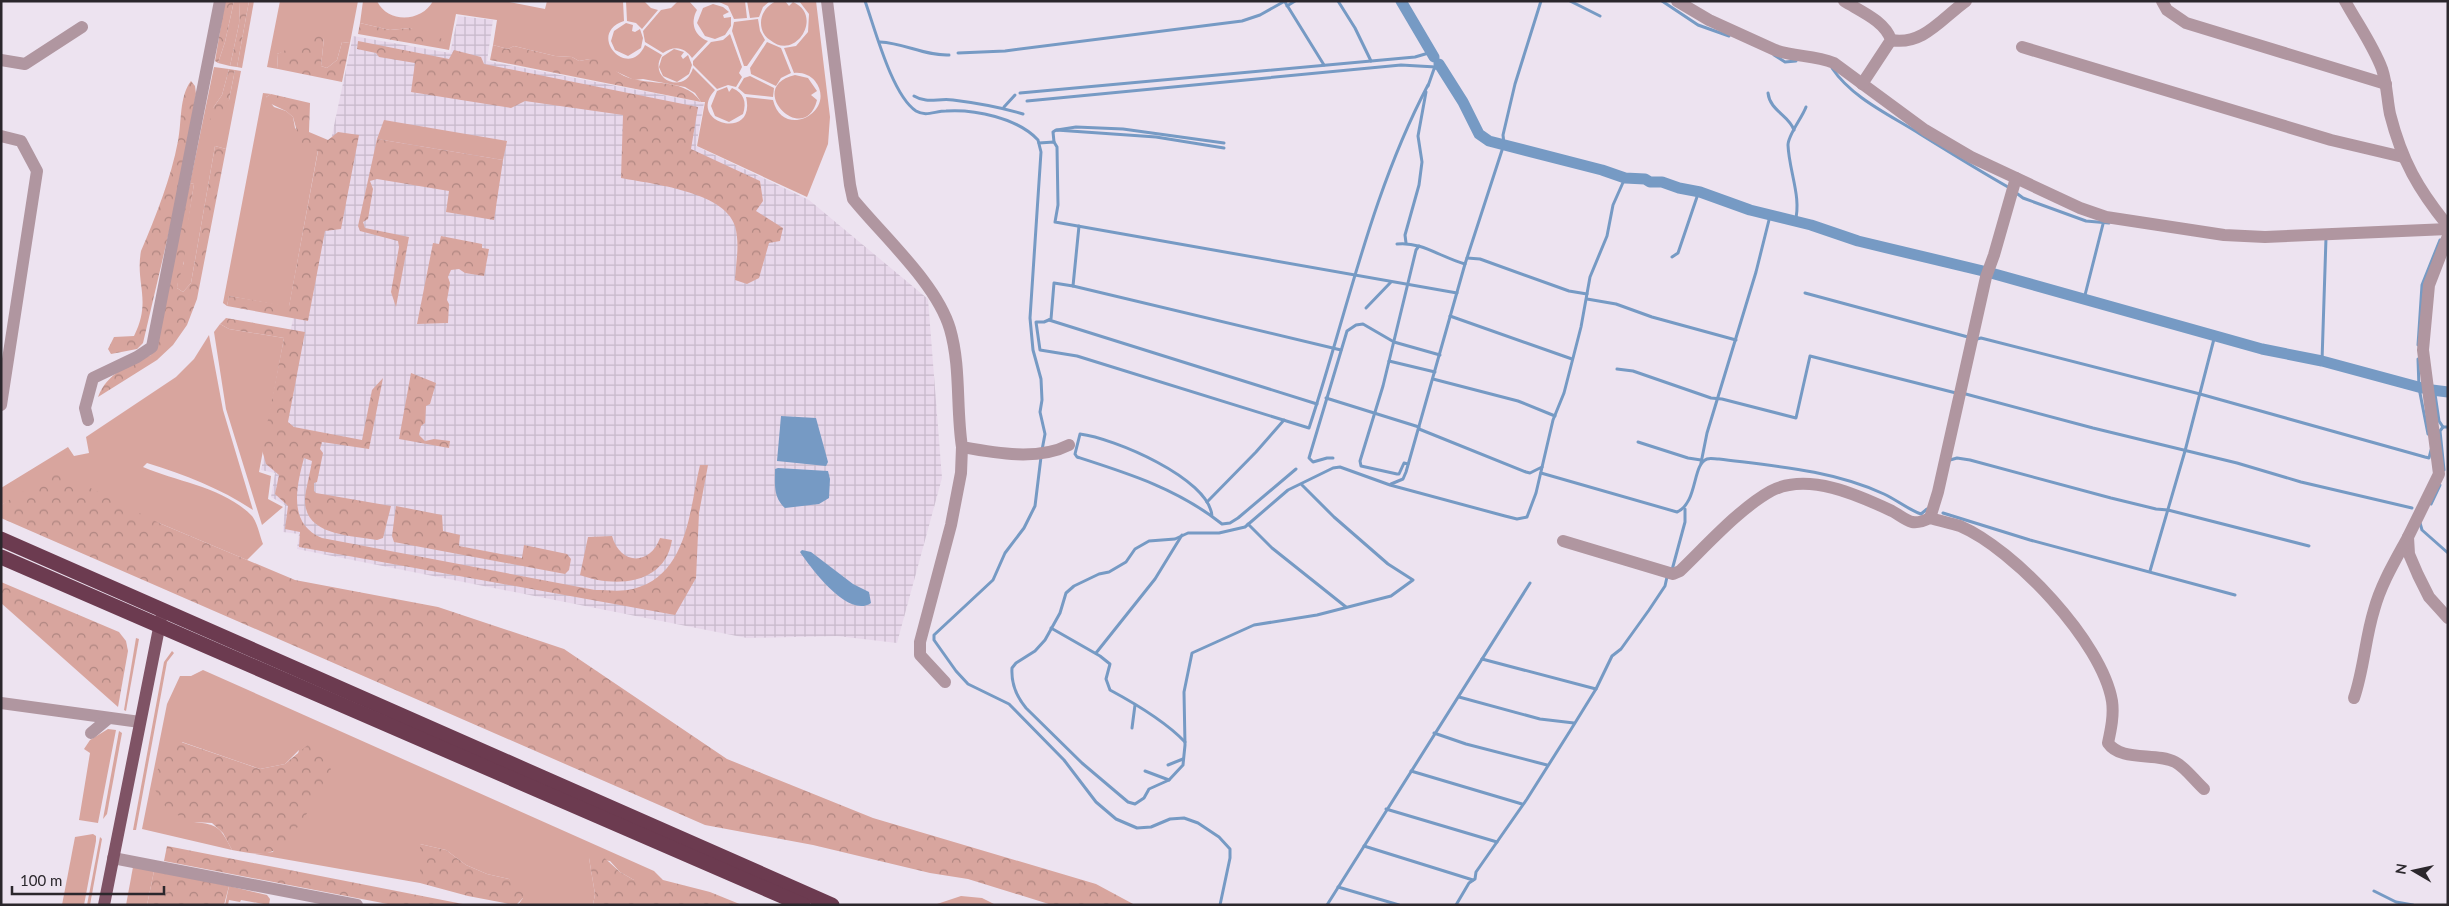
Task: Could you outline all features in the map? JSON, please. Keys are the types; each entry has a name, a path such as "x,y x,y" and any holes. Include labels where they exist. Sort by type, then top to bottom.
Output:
{"highway":[{"path":"1,538 832,905"},
{"path":"1,557 803,905"}],"main road":[{"path":"104,905 158,626 165,609"}],"street":[{"path":"88,420 86,408 92,378 137,357 152,346 220,1"},
{"path":"827,1 853,199 916,273 942,308 955,348 958,421 962,447 960,473 951,525 920,642 920,655 944,682"},
{"path":"1677,1 1710,20 1775,50 1786,54 1817,56 1834,63 1925,130 1971,157 2080,208 2106,217 2224,234 2265,237 2448,227"},
{"path":"1844,1 1882,25 1889,32 1891,40 1862,84"},
{"path":"1891,40 1903,42 1916,39 1966,1"},
{"path":"2162,1 2167,10 2186,23 2386,84"},
{"path":"2345,1 2381,66 2390,112 2403,157 2432,207 2448,227"},
{"path":"1,60 25,64 82,27"},
{"path":"2022,47 2322,137 2403,157"},
{"path":"1,136 21,141 37,171 4,365 1,405"},
{"path":"1930,518 1938,492 1986,277 2016,178"},
{"path":"2354,698 2364,664 2374,610 2382,588 2439,474 2423,350 2429,285 2448,236"},
{"path":"962,447 1028,454 1048,453 1068,445"},
{"path":"1563,541 1673,574 1680,571 1740,514 1772,491 1793,484 1816,485 1846,493 1892,511 1910,522 1923,521 1930,518 1960,526 2006,556 2048,594 2080,634 2098,665 2112,701 2113,716 2108,743 2112,748 2128,754 2158,757 2176,762 2204,789"},
{"path":"2408,537 2409,554 2418,575 2430,597 2448,618"},
{"path":"1,703 27,709 140,722"},
{"path":"91,733 109,718"},
{"path":"113,858 357,905"}],"shaded area":[{"path":"458,16 493,20 487,61 704,103 696,146 809,200 928,299 942,478 897,643 837,636 747,638 297,549 299,534 283,532 285,505 271,497 275,473 261,470 353,36 450,53"}],"green space":[{"path":"225,1 234,1 225,42 218,63 215,61"},
{"path":"234,1 240,2 239,24 230,66 218,63 225,42"},
{"path":"240,1 249,1 237,67 230,66 239,24"},
{"path":"249,1 254,1 242,68 237,67"},
{"path":"280,1 358,1 350,43 342,42 337,60 327,68 321,66 324,38 277,54 278,69 267,67"},
{"path":"363,1 377,1 389,14 405,17 421,13 433,1 504,1 545,9 547,1 623,1 624,21 613,27 609,35 609,44 614,52 621,57 629,59 638,55 645,45 662,55 659,71 663,77 676,83 683,81 689,76 693,68 715,90 708,102 709,111 715,119 723,123 733,123 742,120 747,111 746,97 773,100 779,112 787,119 797,120 806,117 814,111 820,102 820,92 815,81 806,74 794,73 784,48 796,46 808,32 809,14 799,1 816,1 830,117 828,144 807,197 697,146 705,102 701,102 695,93 685,87 643,79 634,80 590,59 579,61 572,57 555,56 514,46 508,49 493,45 497,20 456,14 449,50 444,49 444,41 410,28 390,30 360,23"},
{"path":"626,1 644,1 651,8 658,10 642,29 636,23 627,21"},
{"path":"678,1 689,1 697,10 694,19 695,28 699,36 708,41 692,58 683,49 675,48 663,53 645,42 643,31 661,10 671,8"},
{"path":"717,1 745,1 747,18 734,19 728,6"},
{"path":"747,1 770,1 763,7 759,17 750,18"},
{"path":"776,1 785,1 789,6 793,2 802,8 806,17 806,26 803,34 797,41 789,45 780,45 770,40 762,28 761,19 763,13"},
{"path":"713,4 723,7 729,12 723,15 724,18 731,17 731,26 725,35 715,39 705,36 697,23 703,8"},
{"path":"758,19 760,31 765,40 747,66 744,66 732,31 734,22"},
{"path":"360,23 390,30 410,28 435,33 444,41 444,49 358,34"},
{"path":"626,23 633,25 632,31 635,32 640,29 643,38 641,48 628,56 615,50 611,41 614,31"},
{"path":"730,34 742,67 739,73 742,77 736,87 728,85 717,89 693,65 693,61 711,42 723,40"},
{"path":"319,35 324,38 321,66 327,68 337,60 342,42 350,43 342,82 278,69 277,54"},
{"path":"358,41 449,59 454,50 481,57 484,64 698,107 691,149 760,181 763,201 756,211 783,228 780,241 769,243 759,278 747,284 735,280 737,240 735,226 728,214 717,205 685,191 621,178 623,115 525,101 511,108 411,92 415,63 379,57 376,53 357,49"},
{"path":"767,42 781,48 791,73 781,78 776,86 751,74 750,68"},
{"path":"493,45 508,49 514,46 555,56 572,57 579,61 590,59 609,61 618,72 629,78 684,88 693,93 701,102 490,60"},
{"path":"674,49 684,52 681,56 683,59 688,55 692,65 689,74 677,82 663,76 659,67 662,57"},
{"path":"214,67 229,69 222,95 213,108 229,100 235,70 241,71 226,149 215,146 191,283 183,292 177,288 178,276 184,263 183,250 194,184 190,183"},
{"path":"229,69 235,70 224,114 210,120 213,108 222,95"},
{"path":"795,75 808,78 817,91 811,95 817,100 810,113 801,118 791,117 782,110 776,101 775,91 781,82"},
{"path":"750,76 774,88 773,97 745,94 738,88 744,78"},
{"path":"191,81 195,86 196,94 180,185 143,343 137,349 111,354 108,349 114,337 134,336 139,323 143,302 140,273 141,251 167,183 178,141 184,94"},
{"path":"727,87 729,92 732,88 742,95 745,106 743,114 729,122 715,116 711,106 717,91"},
{"path":"263,93 271,94 266,97 274,107 286,111 293,117 295,128 318,150 289,307 229,296 227,306 223,303"},
{"path":"271,94 310,103 309,132 328,140 338,132 359,135 341,229 325,231 308,321 227,306 229,296 289,306 318,151 300,142 293,117 286,111 267,102 266,97"},
{"path":"384,120 507,141 503,160 377,139"},
{"path":"377,139 503,160 494,220 446,212 449,191 377,179 370,181 373,189 368,219 363,222 365,228 409,237 396,307 391,292 399,247 398,241 360,231 358,226"},
{"path":"215,146 226,149 197,299 187,325 173,345 157,360 98,397 113,376 127,366 151,355 190,183 194,184 183,268 177,288 183,292 191,283"},
{"path":"441,236 482,244 482,248 489,249 484,276 465,273 459,269 451,270 448,277 450,283 447,300 449,304 448,323 417,324 433,243 439,244"},
{"path":"226,318 305,332 288,422 294,427 362,440 372,390 383,378 369,449 322,442 320,449 323,453 317,482 314,483 314,491 316,493 391,506 383,538 377,540 330,532 312,520 307,511 305,499 312,461 304,458 297,493 299,514 311,532 322,538 595,590 628,590 651,582 665,570 675,556 683,539 688,521 700,465 708,465 699,513 696,578 675,615 299,547 300,532 285,529 288,506 275,494 279,475 266,464 262,450 284,338 229,329 220,324"},
{"path":"220,324 229,329 284,338 259,472 271,476 268,499 283,507 262,525 226,409 214,332"},
{"path":"209,335 223,410 253,510 228,495 189,477 147,463 143,467 200,486 241,506 254,519 263,544 247,560 159,523 11,500 1,505 1,488 68,447 74,456 89,453 86,437 176,377 194,359"},
{"path":"411,373 436,383 430,404 426,406 425,423 421,426 419,435 425,441 434,439 450,441 449,448 399,439"},
{"path":"57,471 159,523 295,580 438,607 564,649 727,759 873,818 1096,884 1135,905 1052,905 968,879 930,873 813,845 705,825 1,518 1,505"},
{"path":"396,506 442,515 443,531 460,535 459,546 522,558 524,545 567,554 571,559 569,570 565,574 394,542 392,536"},
{"path":"612,536 621,552 628,557 635,558 649,554 660,538 672,540 667,555 660,566 649,574 636,579 623,582 608,581 580,575 588,537"},
{"path":"1,582 119,632 126,641 128,651 118,707 1,603"},
{"path":"136,638 139,639 126,711 124,710"},
{"path":"172,651 174,653 167,662 136,830 133,830 164,662"},
{"path":"203,670 654,871 663,880 634,880 620,872 610,861 589,858 595,894 593,905 518,905 523,898 509,879 487,874 466,865 446,850 420,844 420,883 255,854 273,852 299,750 285,764 260,769 182,742 194,822 209,824 218,828 232,850 142,829 167,704 180,676 191,676"},
{"path":"108,729 116,730 98,823 79,820 90,753 84,749 90,740"},
{"path":"119,731 122,733 107,814 103,819"},
{"path":"181,742 260,769 285,764 310,743 326,754 331,770 306,815 290,837 281,846 269,853 253,854 232,850 223,833 212,823 194,822 168,811 154,788 161,754"},
{"path":"93,834 96,836 96,841 84,905 62,905 75,837"},
{"path":"100,837 102,839 90,905 87,905"},
{"path":"420,844 446,850 466,865 487,874 509,879 523,888 523,898 516,905 468,896 420,883"},
{"path":"167,846 468,905 393,905 164,861"},
{"path":"599,853 620,872 634,880 663,880 710,892 742,905 593,905 595,894 589,858"},
{"path":"133,867 154,871 147,905 126,905"},
{"path":"154,871 229,886 224,905 147,905"},
{"path":"229,886 267,895 270,899 269,905 229,900 228,905 225,905"},
{"path":"961,896 982,898 996,905 934,905"}],"water":[{"path":"781,416 816,418 828,462 826,466 777,461"},
{"path":"775,469 828,471 830,479 829,498 819,504 785,508 778,499 776,490"},
{"path":"802,550 811,552 853,584 869,592 871,603 862,606 852,604 841,598 812,569 800,552"}],"waterway":[{"path":"865,1 892,77 907,103 916,111 927,114 946,111 982,113 1019,126 1038,140 1041,152 1030,318 1033,350 1041,379 1042,400 1040,412 1045,434 1042,450"},
{"path":"958,53 1005,51 1242,21 1260,15 1285,1"},
{"path":"1287,6 1295,1"},
{"path":"1338,1 1355,28 1371,61"},
{"path":"1401,1 1434,57"},
{"path":"1391,484 1403,479 1406,472 1465,264 1504,144 1503,135 1515,84 1541,1"},
{"path":"1570,1 1600,16"},
{"path":"1662,1 1698,25 1729,36"},
{"path":"1285,2 1324,65"},
{"path":"880,42 931,54 949,55"},
{"path":"1020,93 1415,57 1432,52"},
{"path":"1774,55 1785,62 1796,61"},
{"path":"1439,64 1463,102 1479,134 1489,141 1602,170 1625,178 1662,182 1700,192 1750,210 1811,225 1858,241 1983,271"},
{"path":"1027,101 1401,65 1436,67"},
{"path":"1428,86 1434,69 1440,65"},
{"path":"1832,68 1840,79 1872,105 2008,187"},
{"path":"1079,226 1073,286 1054,283 1051,319 1044,322 1036,322 1040,350 1077,356 1309,428 1375,211 1408,126 1428,85"},
{"path":"1406,243 1405,235 1419,185 1422,162 1418,136 1426,92"},
{"path":"1768,93 1772,104 1788,120 1794,130"},
{"path":"1004,107 1015,95"},
{"path":"914,96 923,100 948,100 980,104 1023,114"},
{"path":"1795,222 1797,204 1788,145 1790,136 1806,107"},
{"path":"1057,130 1076,127 1123,129 1224,143"},
{"path":"1054,142 1053,132 1056,130 1156,137 1224,148"},
{"path":"1039,143 1054,142 1057,147 1058,205 1055,222 1457,293"},
{"path":"1301,484 1334,517 1388,564 1413,580 1391,596 1317,615 1254,625 1192,653 1184,692 1185,745 1183,765 1169,780 1149,789 1144,798 1135,804 1128,802 1082,763 1026,708 1019,699 1013,685 1012,668 1016,663 1035,651 1045,640 1060,613 1066,593 1074,586 1099,574 1109,572 1126,562 1135,549 1149,541 1175,539 1188,533 1219,533 1245,527 1288,490 1333,468 1340,467 1390,485 1505,516 1517,519 1527,517 1536,493 1553,420 1564,393 1581,327 1590,277 1607,236 1613,205 1625,178"},
{"path":"1672,257 1678,253 1699,191"},
{"path":"2015,192 2023,198 2086,221 2109,223"},
{"path":"1701,463 1707,433 1756,272 1770,216"},
{"path":"2084,299 2103,224"},
{"path":"2322,361 2326,238"},
{"path":"2418,345 2422,285 2440,240"},
{"path":"1397,244 1423,247 1465,264"},
{"path":"1408,464 1404,463 1399,474 1397,474 1361,466 1360,461 1383,386 1416,250 1419,246"},
{"path":"1467,258 1480,259 1569,291 1587,294"},
{"path":"1991,273 2262,349 2322,361 2422,388"},
{"path":"1366,308 1391,282"},
{"path":"1073,286 1341,350"},
{"path":"1805,293 1968,337"},
{"path":"1587,299 1616,304 1652,317 1736,340"},
{"path":"1450,316 1572,359"},
{"path":"1049,320 1317,404"},
{"path":"1333,458 1313,462 1309,458 1347,331 1356,325 1363,324 1394,342 1440,355"},
{"path":"2150,571 2185,451 2215,335"},
{"path":"1977,339 1981,338 2200,394 2429,458 2431,450"},
{"path":"1617,369 1633,371 1711,398 1722,399 1796,418 1810,356 1956,393"},
{"path":"2418,359 2419,388 2428,434"},
{"path":"1389,361 1435,372"},
{"path":"1433,379 1518,401 1555,416"},
{"path":"2432,390 2448,392"},
{"path":"1962,393 2093,428 2237,463 2301,482 2412,508"},
{"path":"2435,394 2439,421 2443,427 2448,427"},
{"path":"1326,398 1419,427"},
{"path":"1207,502 1284,420"},
{"path":"2443,427 2440,431 2444,470"},
{"path":"1419,429 1526,472 1530,473 1542,467"},
{"path":"1212,516 1207,502 1195,488 1178,474 1157,462 1114,443 1080,434 1075,454 1077,457 1135,476 1171,492 1222,524 1230,523 1238,518 1296,469"},
{"path":"1638,442 1688,458 1701,460"},
{"path":"1041,457 1035,506 1024,528 1005,553 993,580 934,635 934,640 956,671 968,684 1009,704 1064,760 1096,802 1116,819 1137,828 1151,827 1170,819 1184,818 1198,823 1219,837 1230,849 1230,858 1220,905"},
{"path":"1950,460 1957,458 1970,460 2111,498 2168,510 2309,546"},
{"path":"1541,473 1677,512 1688,501 1702,462 1707,459 1719,459 1803,470 1844,479 1884,494 1921,514 1927,509"},
{"path":"2431,504 2440,485"},
{"path":"1672,570 1685,522 1685,509"},
{"path":"1943,513 2030,540 2235,595"},
{"path":"2420,523 2422,530 2448,553"},
{"path":"1248,524 1272,548 1346,607"},
{"path":"1096,653 1155,579 1182,535"},
{"path":"1456,905 1469,883 1475,879 1476,872 1527,799 1570,731 1596,689 1612,656 1621,649 1649,610 1665,586 1667,577"},
{"path":"1327,905 1530,583"},
{"path":"1051,628 1100,656 1110,664 1106,679 1110,690 1159,720 1185,742"},
{"path":"1482,659 1596,689"},
{"path":"1459,697 1540,719 1574,723"},
{"path":"1132,728 1135,705"},
{"path":"1434,733 1466,744 1547,765"},
{"path":"1168,765 1183,759"},
{"path":"1145,771 1169,780"},
{"path":"1411,771 1522,804"},
{"path":"1386,809 1497,842"},
{"path":"1364,846 1473,880"},
{"path":"1338,887 1399,905"},
{"path":"2374,891 2396,902 2413,905"}]}
